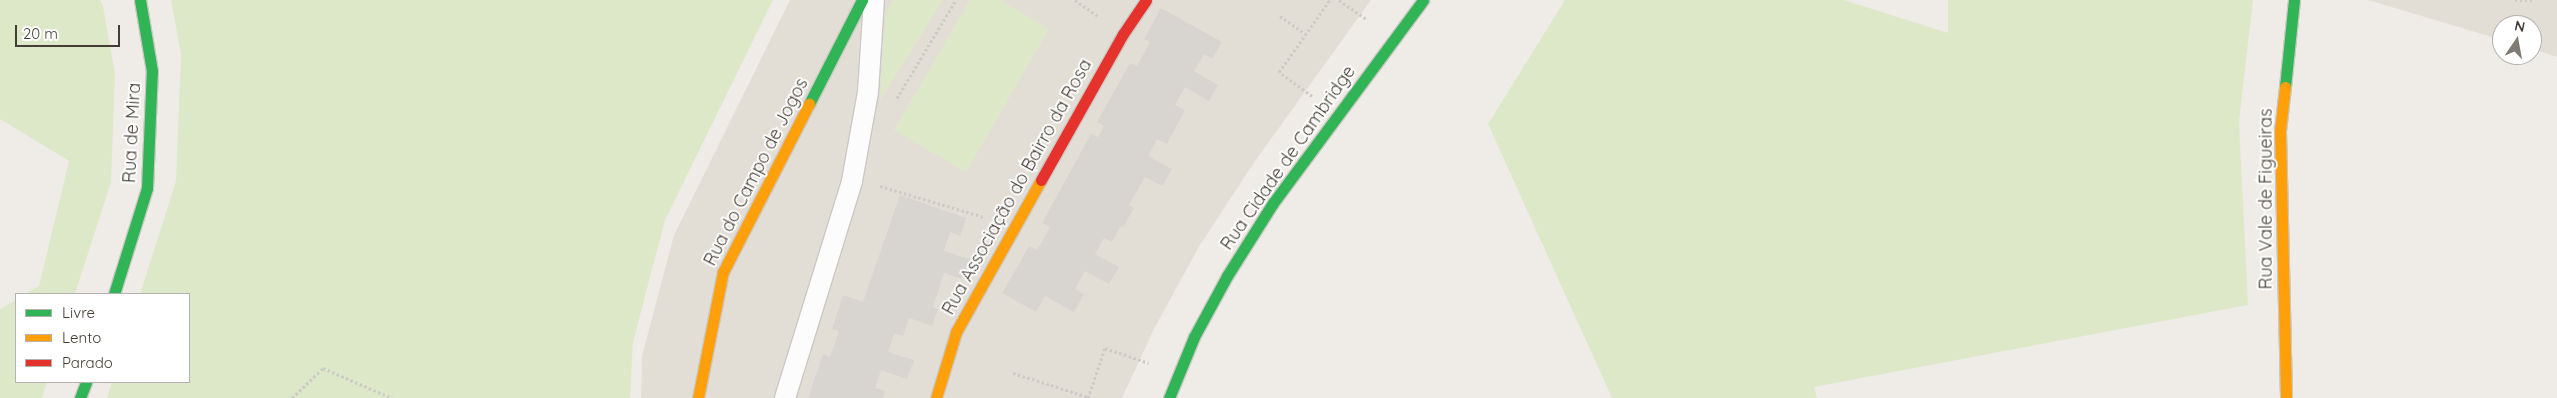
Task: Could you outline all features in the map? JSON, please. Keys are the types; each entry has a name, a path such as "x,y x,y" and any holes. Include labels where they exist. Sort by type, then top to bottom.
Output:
{"street":[{"name":"Rua de Mira","path":"114,293 147,188 152,71 140,0"},
{"name":"Rua do Campo de Jogos","path":"698,398 723,272 862,0"},
{"name":"Rua Associação do Bairro da Rosa","path":"936,398 956,332 1123,34 1146,0"},
{"name":"Rua Cidade de Cambridge","path":"1169,398 1178,373 1227,276 1273,203 1423,0"},
{"name":"Rua Vale de Figueiras","path":"2286,398 2280,131 2294,0"},
{"path":"80,398 86,383"}],"lane":[{"path":"785,398 852,181 868,92 874,0"}],"path":[{"path":"892,106 956,0"},
{"path":"1075,0 1089,10"},
{"path":"1330,0 1279,72 1339,114"},
{"path":"2515,0 2535,0"},
{"path":"1280,16 1306,34"},
{"path":"894,188 963,211"},
{"path":"1013,374 1088,398 1105,348 1178,373"},
{"path":"292,398 323,368 392,398"}],"shaded area":[{"path":"790,0 1371,0 1253,164 1200,245 1155,327 1122,398 641,398 642,356 674,235"},
{"path":"2368,0 2557,0 2557,57 2542,52 2542,15 2492,15 2492,37"}],"green space":[{"path":"0,0 100,0 103,6 115,74 111,182 75,293 27,293 39,286 69,161 0,119"},
{"path":"171,0 773,0 665,220 633,342 630,398 107,398 112,383 190,383 190,293 140,293 176,181 181,55"},
{"path":"893,0 943,0 880,100 886,13"},
{"path":"970,0 1000,0 1049,29 966,172 894,130"},
{"path":"1565,0 1844,0 1948,33 1948,0 2253,0 2239,122 2248,305 1814,387 1817,398 1612,398 1488,124"},
{"path":"15,301 15,383 47,383 42,398 0,398 0,309"}],"building":[{"path":"1161,8 1222,42 1212,59 1204,54 1194,71 1218,85 1209,101 1185,87 1175,105 1185,110 1167,144 1157,139 1148,156 1172,169 1162,186 1145,177 1129,205 1134,208 1123,227 1121,226 1112,242 1104,238 1095,254 1119,267 1109,284 1085,271 1075,289 1084,294 1074,312 1045,296 1036,312 1002,293 1029,246 1037,250 1050,227 1042,223 1091,134 1098,137 1104,126 1097,122 1130,63 1137,66 1150,42 1144,39"},
{"path":"900,195 966,218 960,236 950,232 944,251 970,259 962,279 944,273 933,307 938,309 932,326 909,318 903,336 894,334 888,352 914,360 907,379 881,370 875,388 885,391 883,398 808,398 823,354 830,357 839,331 832,329 843,295 863,302"}],"traffic: fast":[{"path":"114,293 147,188 152,71 140,0"},
{"path":"809,104 862,0"},
{"path":"1169,398 1194,337 1227,276 1273,203 1423,0"},
{"path":"2285,87 2294,0"},
{"path":"80,398 86,383"}],"traffic: slow":[{"path":"2285,87 2280,131 2286,398"},
{"path":"698,398 723,272 809,104"},
{"path":"936,398 956,332 1041,180"}],"traffic: jam":[{"path":"1041,180 1123,34 1146,0"}]}
